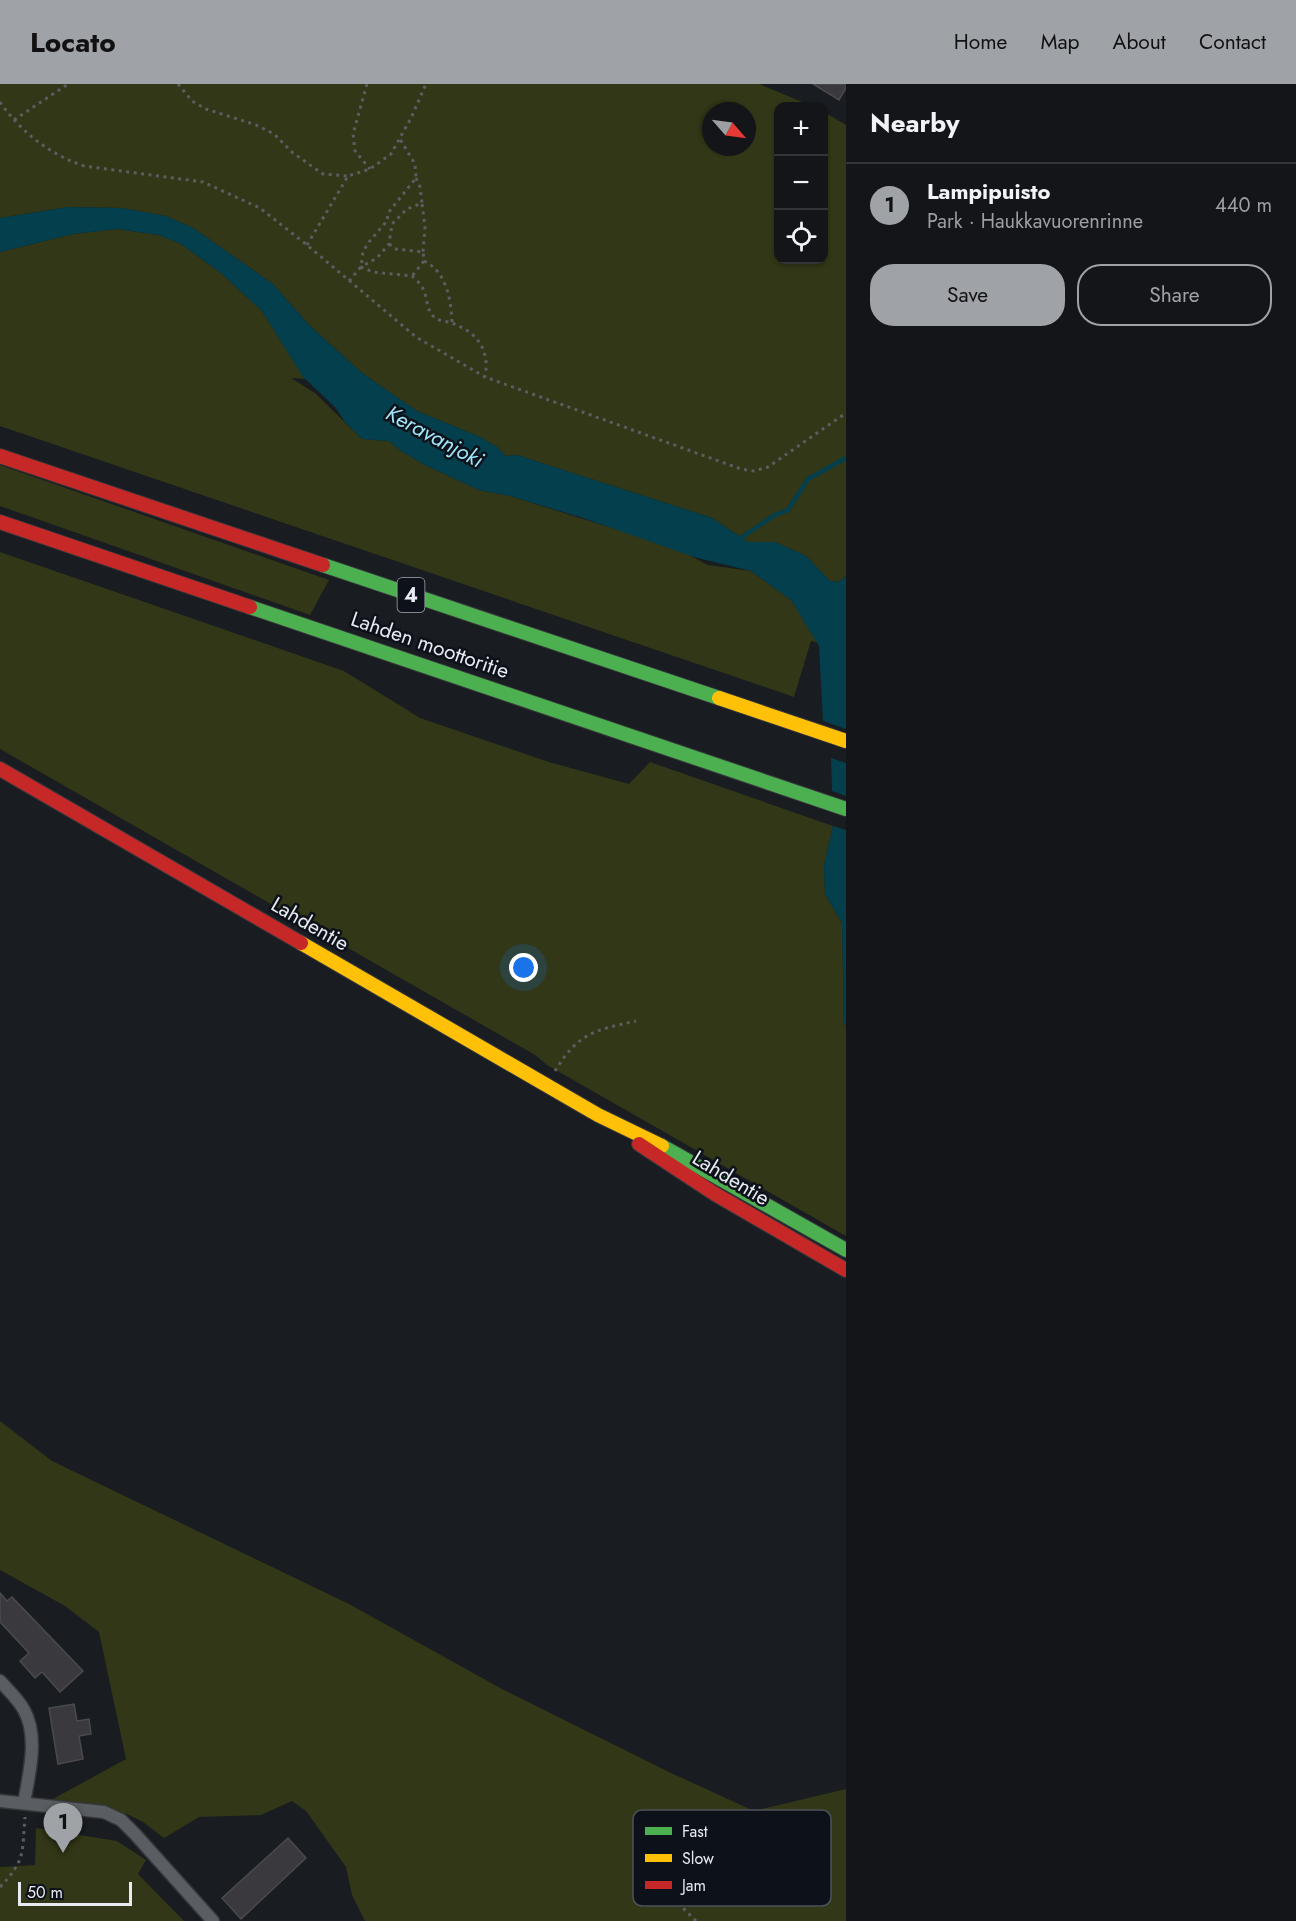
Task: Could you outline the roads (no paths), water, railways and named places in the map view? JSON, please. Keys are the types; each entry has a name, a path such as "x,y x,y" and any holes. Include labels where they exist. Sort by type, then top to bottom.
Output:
{"main road":[{"name":"Lahden moottoritie","path":"0,456 846,741"},
{"name":"Lahden moottoritie","path":"0,522 846,809"},
{"name":"Lahdentie","path":"0,769 598,1115 673,1151 846,1250"},
{"name":"Lahdentie","path":"598,1115 664,1163 846,1270"}],"street":[{"path":"795,1241 803,1225"},
{"path":"0,1681 26,1713 31,1734 30,1765 24,1809"},
{"path":"0,1801 24,1809 104,1812 113,1815 135,1834 213,1921"}],"water":[{"name":"Keravanjoki","path":"68,207 122,208 166,216 193,228 273,284 309,325 362,373 417,411 480,437 497,447 506,456 517,455 712,518 748,542 775,542 806,556 830,581 839,582 846,576 846,729 823,721 819,646 791,600 751,571 694,557 583,518 510,496 479,490 425,465 389,441 362,439 345,422 335,407 303,377 262,311 221,273 181,244 159,235 117,229 73,234 0,252 0,218"},
{"path":"831,758 846,763 846,796 832,791"},
{"path":"833,826 846,830 846,1027 844,1023 842,923 825,894 824,865"}],"waterway":[{"path":"736,541 775,515 788,510 808,479 846,458"}],"place":[{"name":"Lampipuisto","path":"63,1853"}]}
